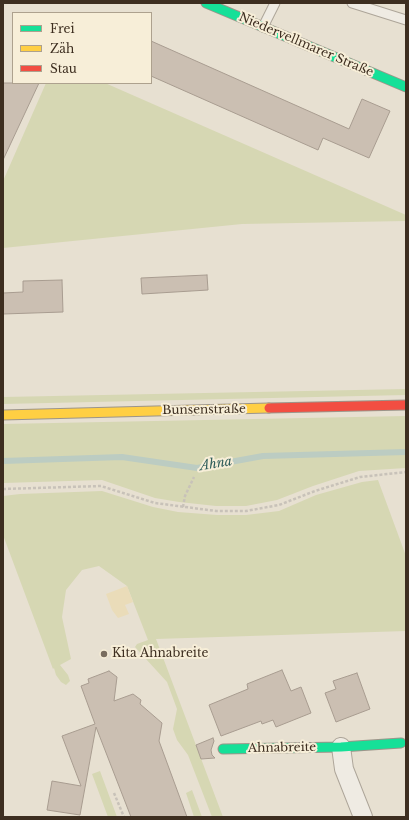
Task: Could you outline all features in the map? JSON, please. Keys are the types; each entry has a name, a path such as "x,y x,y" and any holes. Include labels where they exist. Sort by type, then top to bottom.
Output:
{"street":[{"name":"Niedervellmarer Straße","path":"206,3 406,87"},
{"name":"Bunsenstraße","path":"3,415 406,405"},
{"name":"Ahnabreite","path":"223,749 341,747 401,743"},
{"path":"341,747 344,769 362,817"}],"lane":[{"path":"263,27 274,3"},
{"path":"352,3 406,20"}],"path":[{"path":"3,489 101,486 155,503 216,511 246,511 279,505 315,491 360,477 406,472"},
{"path":"183,507 185,496 194,478"},
{"path":"114,793 124,817"}],"green space":[{"path":"46,84 107,84 406,215 406,221 242,224 3,248 3,181"},
{"path":"406,389 406,395 3,404 3,397"},
{"path":"406,416 406,468 359,471 277,500 246,506 216,506 155,498 102,480 3,483 3,424"},
{"path":"378,480 406,556 406,631 156,639 223,817 212,817 188,755 177,740 173,729 177,709 167,682 135,647 137,644 148,640 127,586 99,566 82,570 66,590 62,617 71,659 60,665 68,675 70,681 66,685 61,682 56,675 54,668 53,669 3,535 3,496 102,491 153,507 178,512 217,515 246,515 279,511 316,495 362,482"},
{"path":"100,771 117,817 108,817 92,774"},
{"path":"192,790 202,817 194,817 186,793"}],"sand":[{"path":"127,586 133,602 125,605 129,614 118,618 112,610 106,594"}],"building":[{"path":"152,41 349,129 362,99 390,111 369,158 323,138 318,150 152,76"},
{"path":"3,83 39,84 3,160"},
{"path":"207,275 208,290 142,294 141,278"},
{"path":"62,280 63,312 3,314 3,293 23,292 23,281"},
{"path":"282,670 291,691 301,687 311,713 276,727 273,720 262,724 261,721 221,736 209,705 248,689 247,684"},
{"path":"109,671 117,677 114,701 133,694 141,700 140,704 162,723 159,741 187,817 131,817 96,727 80,815 47,810 52,781 81,786 62,736 95,724 81,686 89,683 88,679"},
{"path":"357,673 370,709 336,722 325,693 336,689 333,681"},
{"path":"213,738 214,741 211,750 212,755 215,758 201,759 196,745"}],"waterway":[{"name":"Ahna","path":"3,461 122,457 197,468 263,456 406,452"}],"traffic: fast":[{"path":"206,3 406,87"},
{"path":"223,749 341,747 401,743"}],"traffic: slow":[{"path":"3,415 269,408"}],"traffic: jam":[{"path":"269,408 406,405"}],"place":[{"name":"Kita Ahnabreite","path":"104,654"}]}
